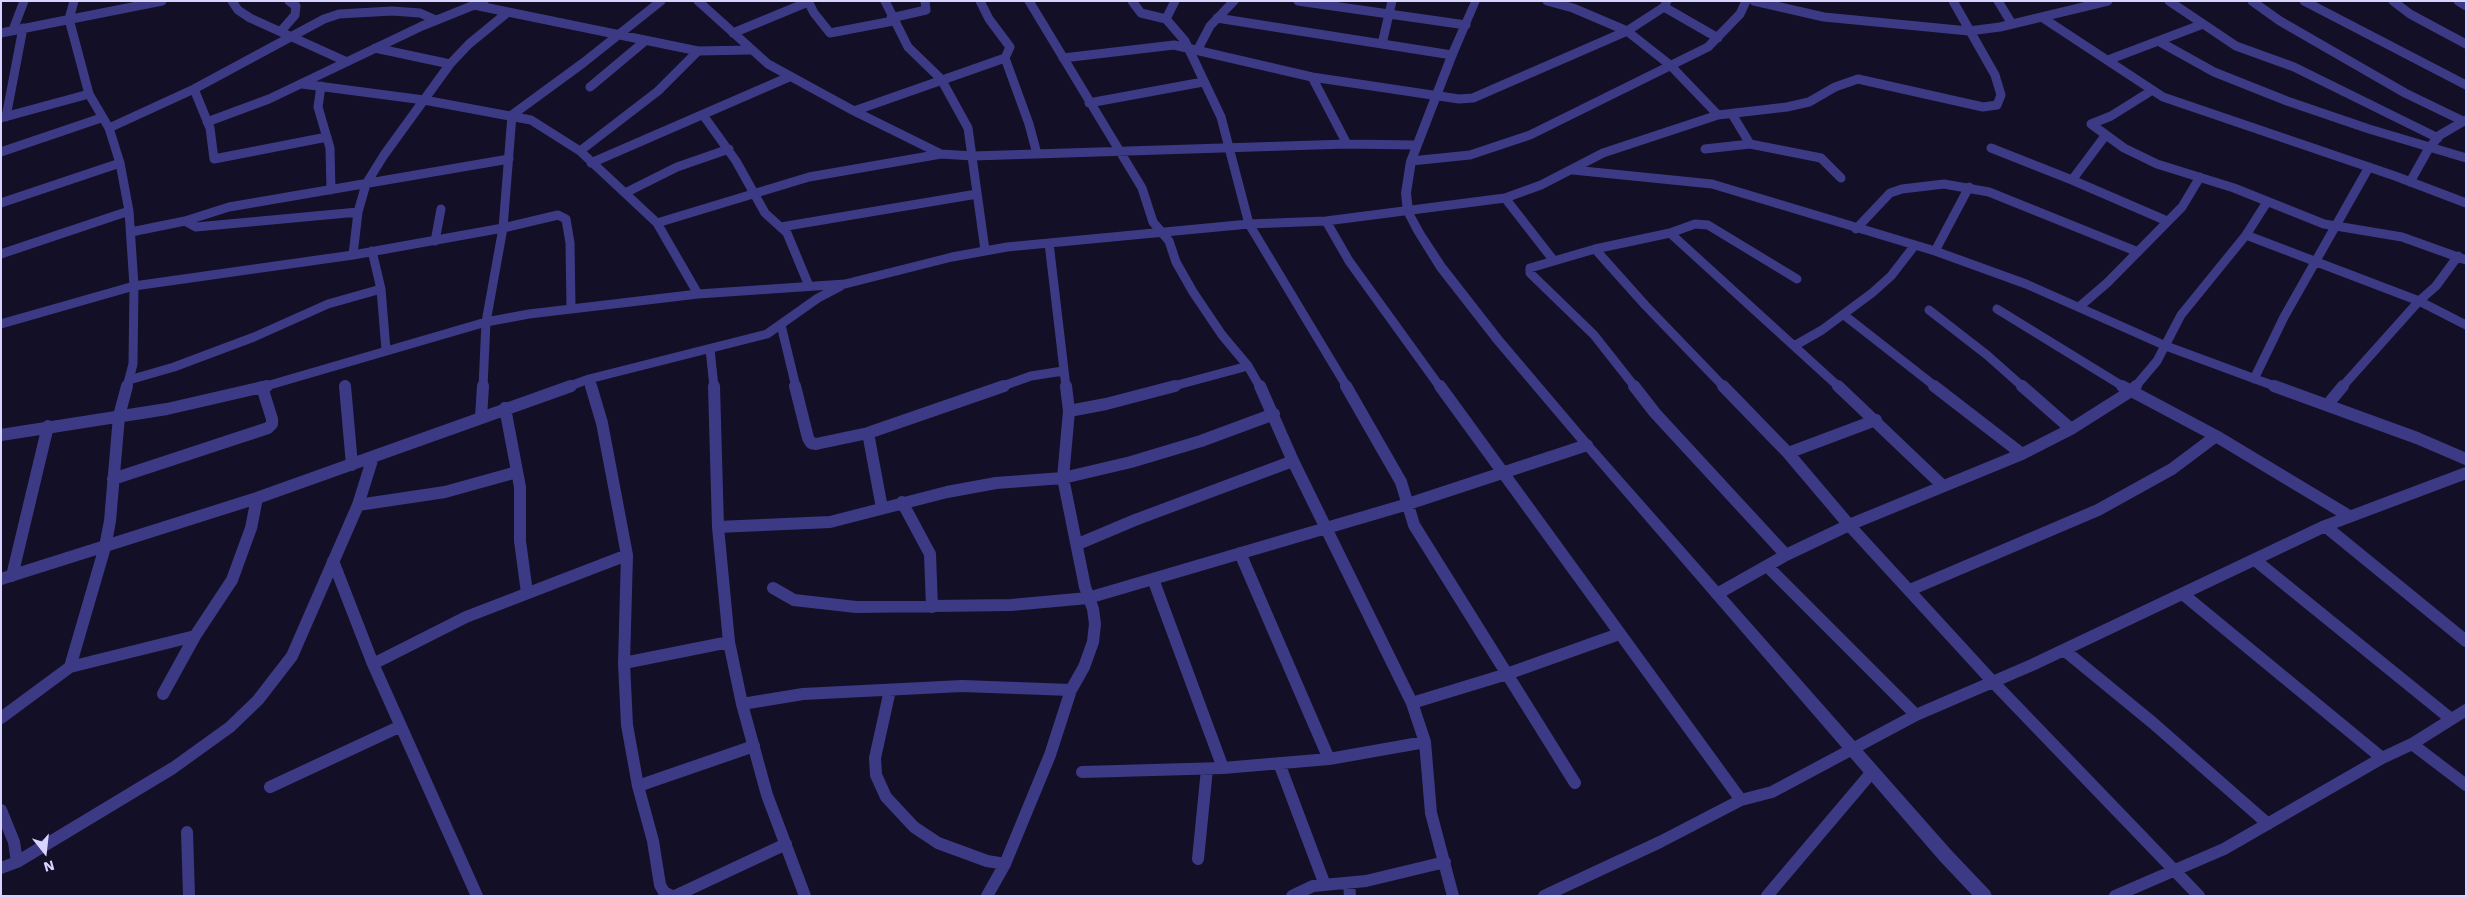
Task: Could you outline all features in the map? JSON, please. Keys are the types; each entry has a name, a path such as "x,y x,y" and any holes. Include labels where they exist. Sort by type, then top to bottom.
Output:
{"street":[{"path":"13,30 24,1"},
{"path":"70,667 105,547 110,521 119,416 134,353 132,319 134,286 132,232 129,211 120,163 109,128 89,94 69,19 74,1"},
{"path":"1,33 124,5 162,1"},
{"path":"232,1 238,10 250,18 345,62"},
{"path":"281,31 295,15 296,6 289,1"},
{"path":"207,122 264,102 473,3 484,1"},
{"path":"481,417 486,322 504,228 512,116 618,36 660,1"},
{"path":"698,1 750,50 789,76 941,154"},
{"path":"885,1 892,19 908,47 941,79 968,128 985,250"},
{"path":"733,34 808,2 830,33 926,10 925,1"},
{"path":"980,1 989,19 1010,47 1005,58 1037,154"},
{"path":"1029,1 1089,103 1122,152 1142,188 1153,222 1169,240 1176,262 1193,292 1222,335 1248,366 1274,414 1293,461 1412,703 1425,742 1431,813 1453,896"},
{"path":"1132,1 1141,13 1166,19 1193,48 1203,82 1221,117 1232,149 1249,224 1396,473 1405,491 1414,525 1575,783"},
{"path":"1166,19 1175,1"},
{"path":"1193,48 1217,18 1234,1"},
{"path":"1298,1 1466,26"},
{"path":"1382,44 1392,1"},
{"path":"1476,1 1415,145 1410,161 1406,192 1408,212 1441,267 1498,340 1586,446 1945,856 1984,896"},
{"path":"1546,1 1573,8 1627,31 1670,65 1718,115"},
{"path":"1410,161 1470,155 1530,136 1670,65 1689,58 1718,38 1740,14 1746,1"},
{"path":"1754,1 1824,17 1970,31 2043,18 2108,1"},
{"path":"1,434 167,410 262,386 486,322 571,308 698,294 844,284 985,250 1249,224 1326,221 1408,212 1505,198 1572,170 1603,153 1718,115 1809,102 1836,86 1858,79 1977,106 1996,106 2001,95 1995,75 1953,1"},
{"path":"1998,1 2012,24"},
{"path":"2169,1 2236,46 2294,67 2438,138"},
{"path":"2252,1 2280,21 2405,93 2464,120"},
{"path":"2304,1 2466,85"},
{"path":"2393,1 2410,14 2466,44"},
{"path":"2458,1 2466,6"},
{"path":"473,3 618,36 698,51 750,50"},
{"path":"1063,58 1142,47 1193,48 1312,77 1459,99 1483,96 1627,31 1665,4 1718,38"},
{"path":"109,128 194,89 316,22 340,14 409,12 420,13 436,20"},
{"path":"352,255 358,212 366,184 450,64 469,44 508,12"},
{"path":"1217,18 1452,54"},
{"path":"2043,18 2151,90 2191,108 2369,167 2466,204"},
{"path":"2108,60 2160,42 2203,24"},
{"path":"23,28 4,117 89,94"},
{"path":"590,87 645,41"},
{"path":"2160,42 2214,72 2287,101 2429,148 2466,158"},
{"path":"375,48 450,64"},
{"path":"580,151 658,91 698,51"},
{"path":"854,111 1005,58"},
{"path":"590,163 789,76"},
{"path":"1312,77 1347,144"},
{"path":"1089,103 1203,82"},
{"path":"302,84 424,100 531,120 580,151 590,163 657,223 698,294"},
{"path":"321,86 318,107 330,148 331,190"},
{"path":"194,89 207,122 214,159 327,137"},
{"path":"2151,90 2112,116 2092,123 2093,126 2124,148 2157,164 2200,177 2336,227 2402,237 2462,258 2436,286 2418,301 2354,371 2328,404"},
{"path":"703,114 729,149 765,213 787,233 809,286"},
{"path":"1732,114 1750,144"},
{"path":"1,152 102,118"},
{"path":"2410,182 2429,148 2438,138 2464,120"},
{"path":"2072,180 2105,136"},
{"path":"657,223 754,193 828,174 941,154 973,156 1347,144 1415,145"},
{"path":"1705,149 1750,144 1822,158 1841,178"},
{"path":"1991,148 2072,180 2167,222"},
{"path":"625,193 676,168 729,149"},
{"path":"132,232 184,221 229,207 509,159"},
{"path":"1,203 120,163"},
{"path":"2254,379 2315,260 2336,227 2348,200 2369,167"},
{"path":"1572,170 1712,184 1988,268 2166,346 2328,404 2418,438 2466,459"},
{"path":"2079,307 2182,208 2200,177"},
{"path":"1856,229 1890,193 1925,186 1969,187 1989,192 2138,252"},
{"path":"1935,251 1969,187"},
{"path":"781,226 977,194"},
{"path":"1505,198 1554,260"},
{"path":"1717,594 1786,556 1849,525 2022,454 2070,429 2132,391 2157,361 2181,315 2246,235 2268,202"},
{"path":"435,241 440,209"},
{"path":"1,254 129,211"},
{"path":"184,221 196,227 358,212"},
{"path":"1,324 134,286 372,252 504,228 558,215 566,219 572,261 571,308"},
{"path":"1326,221 1349,261 1618,634 1741,800"},
{"path":"1786,556 1656,413 1594,335 1529,271 1533,267 1595,249 1670,233 1692,225 1708,225 1797,279"},
{"path":"1670,233 1876,420 1944,486"},
{"path":"2246,235 2418,301 2466,325"},
{"path":"988,896 1005,864 1050,755 1071,690 1084,667 1093,642 1095,624 1063,478 1069,411 1049,243"},
{"path":"1794,346 1844,315 1891,276 1915,245"},
{"path":"1595,249 1645,305 1788,453 1849,525 1993,682 2199,896"},
{"path":"372,252 381,289 386,350"},
{"path":"7,578 257,498 589,379 753,339 781,325 818,298 844,284"},
{"path":"129,380 174,367 254,337 328,304 381,289"},
{"path":"1997,309 2132,391 2216,436 2349,516"},
{"path":"1929,310 1987,355 2070,429"},
{"path":"1844,315 2022,454"},
{"path":"781,325 811,443 826,442 868,433 1023,379 1063,371"},
{"path":"710,349 716,401 718,527 729,642 742,704 767,795 805,896"},
{"path":"1069,411 1106,404 1248,366"},
{"path":"589,379 602,423 627,555 624,663 627,725 638,786 652,841 660,885 664,892 674,896 786,844"},
{"path":"113,479 268,428 272,424 272,420 262,386"},
{"path":"345,386 352,465"},
{"path":"505,408 521,502 520,541 527,592"},
{"path":"718,527 830,522 851,518 902,502 996,483 1063,478 1157,454 1274,414"},
{"path":"1788,453 1876,420"},
{"path":"7,578 48,426"},
{"path":"868,433 882,508"},
{"path":"1910,590 2106,506 2172,469 2216,436"},
{"path":"773,588 794,600 856,607 1011,605 1088,598 1408,504 1586,446"},
{"path":"1,868 17,862 173,768 230,727 263,694 292,656 358,505 373,457"},
{"path":"1078,544 1135,520 1293,461"},
{"path":"358,505 445,492 517,472"},
{"path":"1544,896 1660,842 1741,800 1772,792 1851,748 1916,715 2064,650 2325,526 2466,473"},
{"path":"163,694 195,636 232,580 251,528 257,498"},
{"path":"902,502 930,554 932,607"},
{"path":"2325,526 2466,641"},
{"path":"1240,553 1329,759"},
{"path":"373,664 466,617 627,555"},
{"path":"2255,560 2451,719"},
{"path":"333,562 373,664 477,896"},
{"path":"1768,567 1916,715"},
{"path":"1153,579 1223,768"},
{"path":"2184,594 2382,758"},
{"path":"1412,703 1507,674 1618,634"},
{"path":"1,718 70,667 195,636"},
{"path":"624,663 729,642"},
{"path":"2064,650 2152,723 2268,824"},
{"path":"742,704 803,694 978,686 1071,690"},
{"path":"890,690 875,758 876,775 886,798 914,827 938,843 987,861 1005,864"},
{"path":"2116,896 2224,849 2382,758 2412,744 2466,710"},
{"path":"270,787 401,726"},
{"path":"1082,772 1206,769 1329,759 1425,742"},
{"path":"2412,744 2466,785"},
{"path":"638,786 754,746"},
{"path":"1279,763 1325,885"},
{"path":"1198,859 1206,769"},
{"path":"1767,896 1872,772"},
{"path":"1,810 14,842 17,862"},
{"path":"187,832 189,896"},
{"path":"1292,896 1313,886 1325,885 1349,889 1366,881 1444,862"}]}
